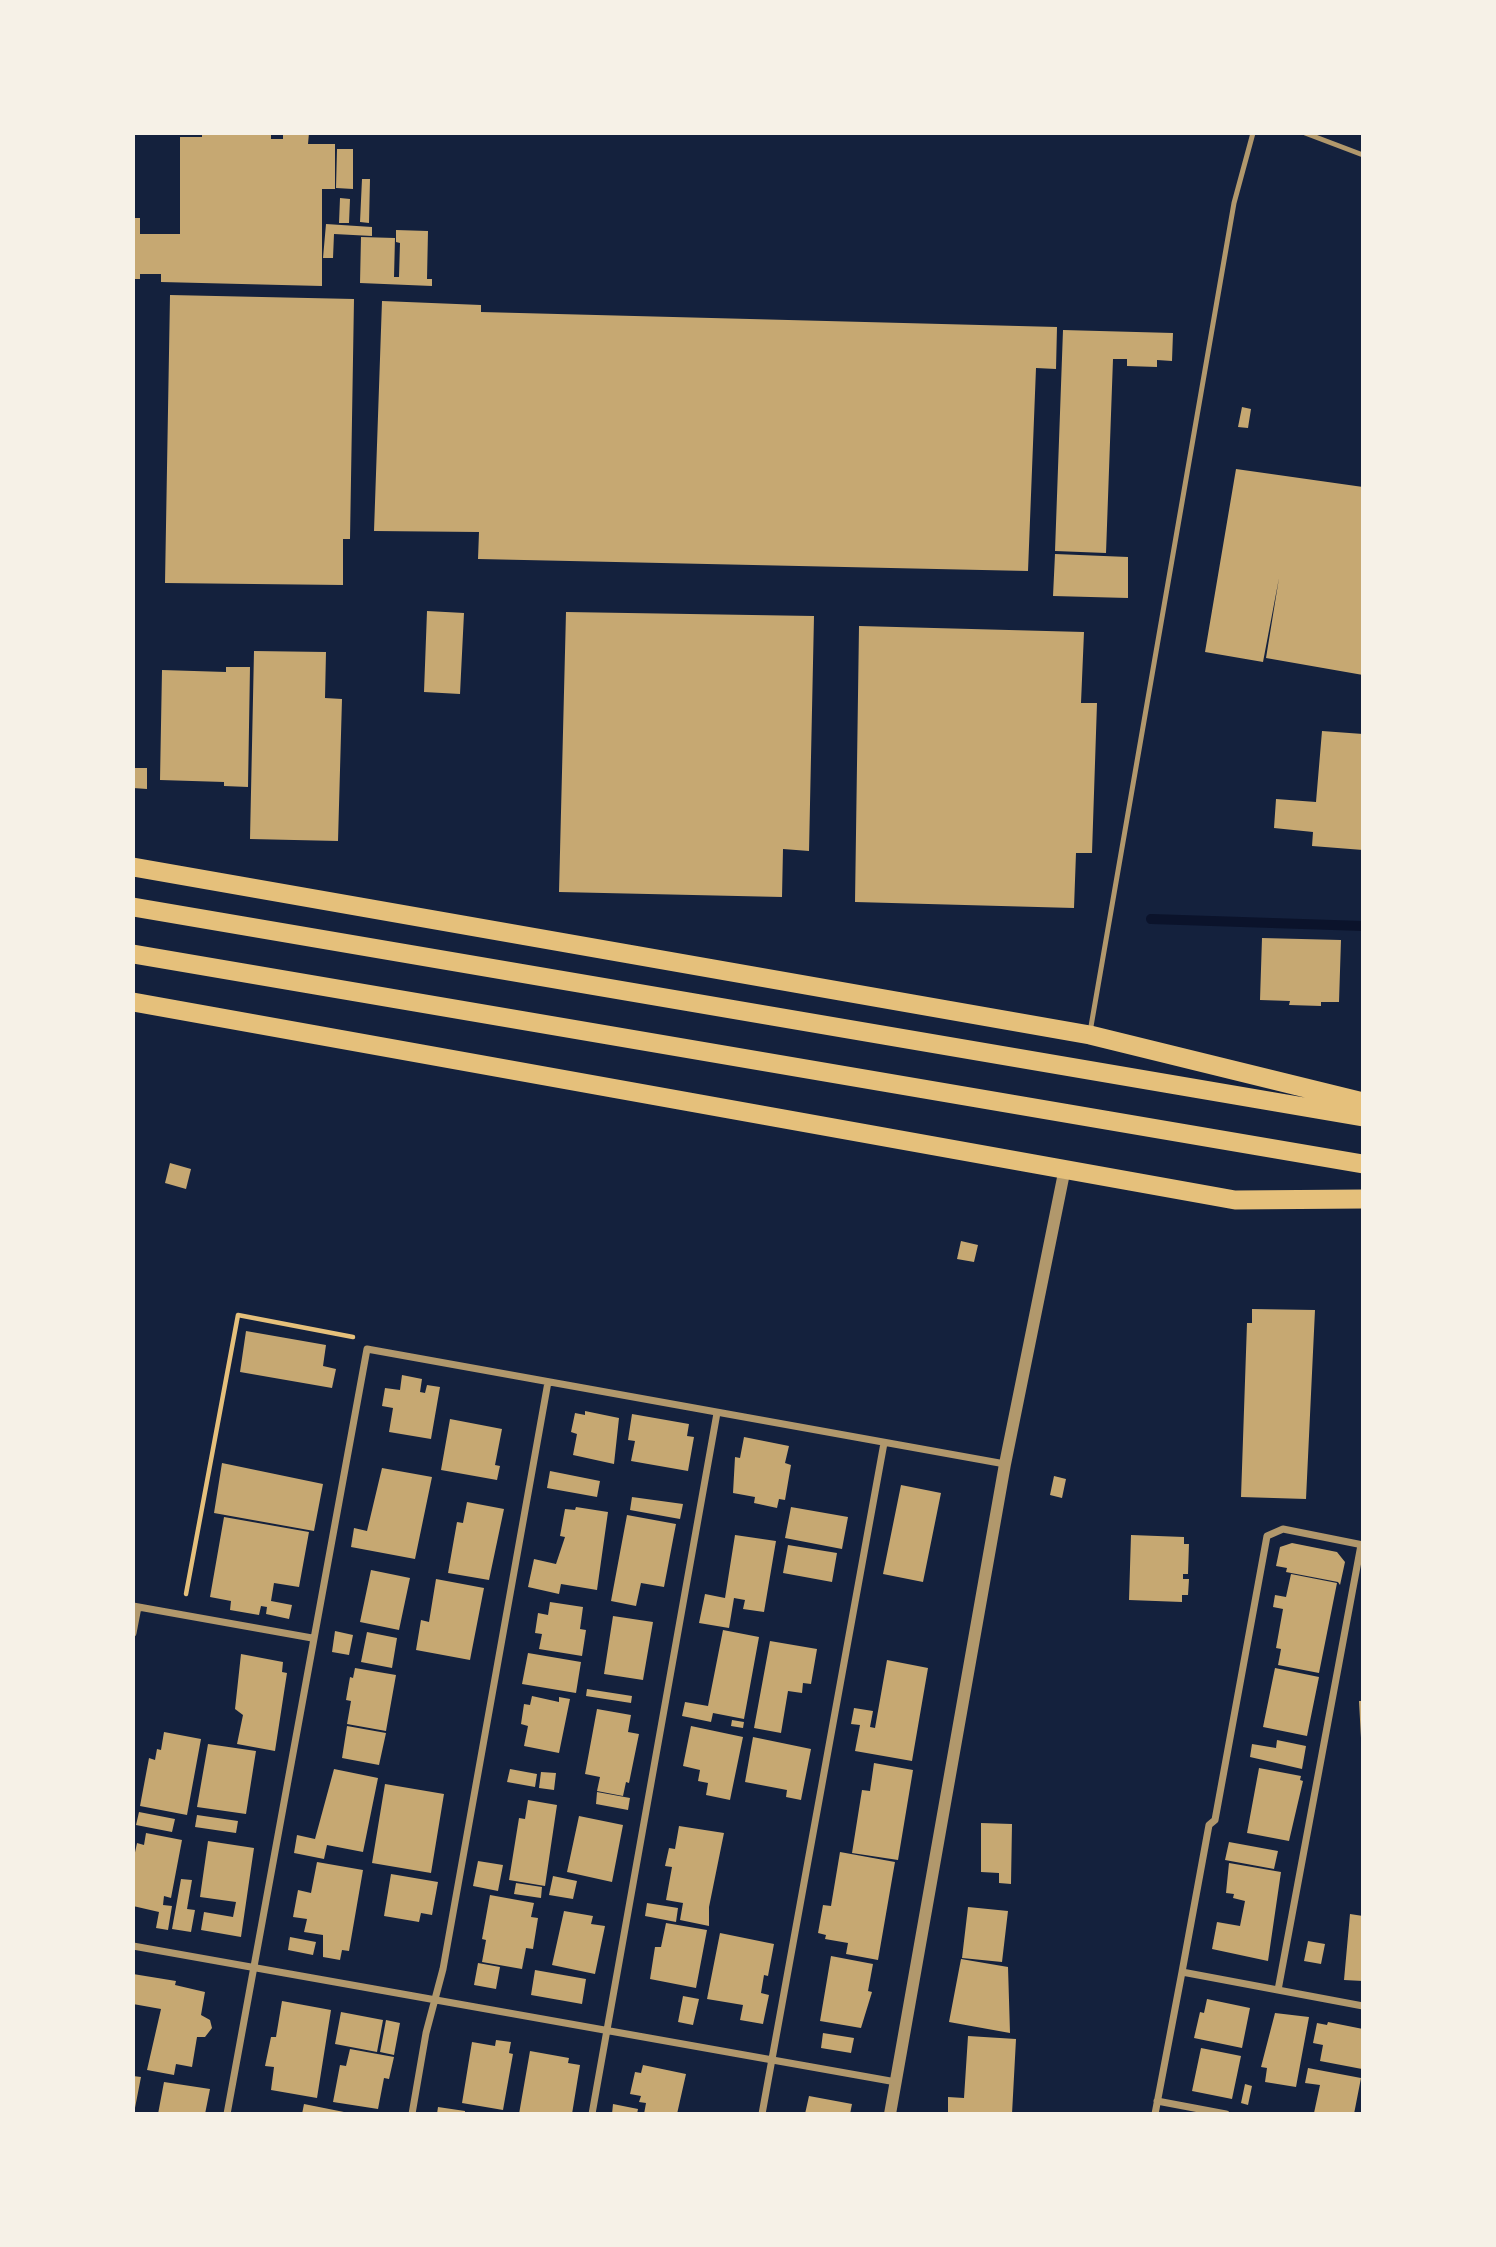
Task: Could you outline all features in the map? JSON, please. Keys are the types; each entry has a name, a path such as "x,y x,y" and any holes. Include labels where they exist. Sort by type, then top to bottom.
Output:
{"highway":[{"path":"133,867 1090,1035 1363,1102"},
{"path":"133,907 1363,1117"},
{"path":"133,954 1363,1164"},
{"path":"133,1002 1235,1200 1363,1199"}],"street":[{"path":"890,2114 1005,1464 1065,1168"},
{"path":"228,2114 312,1638 367,1349 1005,1464"},
{"path":"412,2114 434,2000 443,1969 548,1382"},
{"path":"592,2114 717,1413"},
{"path":"762,2114 884,1443"},
{"path":"1154,2114 1209,1825 1215,1820 1267,1536 1283,1529 1362,1545 1278,1990"},
{"path":"133,1633 135,1606 312,1638"},
{"path":"133,1946 896,2082"},
{"path":"1182,1972 1363,2006"},
{"path":"1157,2101 1226,2114"}],"lane":[{"path":"1090,1035 1234,203 1253,133"},
{"path":"1305,133 1363,155"}],"path":[{"path":"183,1614 238,1315 353,1337 367,1349"}],"building":[{"path":"202,133 271,133 271,139 283,139 283,133 309,133 308,144 335,144 335,189 322,189 322,286 161,282 161,274 140,274 140,279 133,279 133,218 140,218 140,234 180,234 180,137 202,137"},
{"path":"337,149 353,149 353,189 336,188"},
{"path":"362,179 370,179 369,223 360,222"},
{"path":"340,198 350,199 349,223 339,223"},
{"path":"326,224 372,227 372,236 334,234 333,258 323,258"},
{"path":"396,230 428,231 427,279 432,279 432,286 360,283 361,237 395,238 394,277 399,277 400,243 396,242"},
{"path":"170,295 354,299 350,539 343,539 343,585 165,583"},
{"path":"382,301 481,305 481,312 1057,327 1056,369 1036,368 1028,571 478,559 479,532 374,531"},
{"path":"1063,330 1173,333 1172,361 1157,360 1157,367 1127,366 1127,359 1113,359 1106,553 1055,551"},
{"path":"1242,407 1251,409 1248,428 1238,427"},
{"path":"1236,469 1363,487 1363,675 1266,658 1279,578 1263,662 1205,652"},
{"path":"1055,554 1128,557 1128,598 1053,596"},
{"path":"427,611 464,613 460,694 424,692"},
{"path":"566,612 814,616 809,851 783,849 782,897 559,892"},
{"path":"859,626 1084,632 1081,703 1097,703 1092,853 1076,853 1074,908 855,902"},
{"path":"254,651 326,652 325,698 342,699 338,841 250,839"},
{"path":"226,667 250,667 248,787 224,786 224,782 160,780 162,670 226,672"},
{"path":"1322,731 1363,734 1363,850 1312,846 1313,832 1274,828 1276,799 1316,802"},
{"path":"133,768 147,768 147,789 133,788"},
{"path":"1262,938 1341,940 1339,1002 1321,1002 1321,1006 1289,1005 1290,1001 1260,1000"},
{"path":"170,1163 191,1169 186,1189 165,1183"},
{"path":"961,1241 978,1245 974,1262 957,1259"},
{"path":"1252,1309 1315,1310 1306,1499 1241,1497 1247,1323 1252,1323"},
{"path":"246,1331 326,1345 323,1366 336,1369 332,1388 240,1372"},
{"path":"402,1375 422,1379 420,1392 425,1393 427,1385 440,1387 431,1439 389,1432 393,1408 382,1406 385,1388 400,1390"},
{"path":"585,1411 619,1418 614,1464 573,1455 577,1434 571,1432 575,1413 585,1415"},
{"path":"632,1414 689,1424 687,1436 694,1437 688,1471 631,1461 635,1441 628,1440"},
{"path":"450,1419 502,1429 495,1465 500,1466 497,1480 441,1470"},
{"path":"744,1437 789,1446 785,1463 791,1465 785,1500 779,1499 777,1508 754,1503 755,1497 733,1493 735,1457 740,1458"},
{"path":"222,1463 323,1484 314,1531 214,1513"},
{"path":"382,1468 432,1477 415,1559 351,1547 354,1528 367,1531"},
{"path":"550,1471 600,1481 597,1497 547,1488"},
{"path":"1054,1476 1066,1479 1062,1498 1050,1495"},
{"path":"901,1485 941,1493 923,1582 883,1574"},
{"path":"632,1497 683,1504 680,1519 630,1510"},
{"path":"467,1502 504,1509 489,1580 448,1573 457,1522 463,1523"},
{"path":"576,1507 608,1512 597,1590 561,1584 559,1594 528,1587 534,1559 556,1564 565,1537 560,1536 565,1509 575,1510"},
{"path":"791,1507 848,1517 842,1549 785,1538"},
{"path":"627,1515 676,1524 664,1587 641,1583 636,1606 611,1601"},
{"path":"224,1517 309,1532 299,1587 274,1583 271,1601 292,1605 289,1619 266,1614 267,1607 261,1606 259,1615 230,1610 231,1601 210,1597"},
{"path":"735,1535 776,1541 764,1612 743,1609 745,1600 734,1598 729,1628 699,1623 705,1594 725,1598"},
{"path":"1131,1535 1184,1537 1184,1544 1189,1544 1188,1574 1183,1574 1183,1579 1189,1579 1188,1595 1182,1595 1182,1602 1129,1600"},
{"path":"1292,1543 1337,1552 1345,1562 1340,1585 1338,1582 1286,1572 1287,1568 1276,1566 1280,1547"},
{"path":"788,1545 837,1553 832,1582 783,1573"},
{"path":"371,1570 410,1578 399,1630 360,1622"},
{"path":"1291,1574 1337,1583 1319,1673 1278,1665 1281,1649 1276,1648 1283,1609 1273,1607 1275,1595 1286,1597"},
{"path":"436,1579 484,1588 470,1660 416,1650 421,1620 429,1622"},
{"path":"550,1602 583,1607 580,1629 586,1630 582,1656 539,1649 542,1634 535,1633 538,1613 548,1615"},
{"path":"613,1616 653,1622 643,1680 604,1674"},
{"path":"723,1630 759,1637 744,1719 713,1713 711,1722 682,1716 685,1702 708,1706"},
{"path":"335,1631 353,1635 349,1655 332,1652"},
{"path":"367,1632 397,1638 392,1668 361,1662"},
{"path":"770,1641 817,1649 811,1684 803,1683 802,1693 788,1691 781,1733 754,1728"},
{"path":"528,1653 581,1662 576,1693 522,1684"},
{"path":"241,1654 283,1662 282,1672 287,1673 275,1751 237,1744 243,1715 235,1709"},
{"path":"887,1660 928,1668 912,1761 855,1751 860,1725 851,1724 854,1708 873,1711 870,1727 875,1728"},
{"path":"355,1668 396,1675 386,1731 347,1724 351,1701 346,1700 350,1677 353,1678"},
{"path":"1275,1668 1319,1677 1307,1736 1263,1727"},
{"path":"587,1689 632,1696 631,1703 586,1696"},
{"path":"532,1696 559,1702 559,1697 570,1699 559,1753 524,1746 528,1726 521,1724 524,1704 530,1705"},
{"path":"1359,1701 1363,1701 1363,1738 1361,1738"},
{"path":"597,1709 631,1715 628,1732 639,1734 629,1783 626,1782 623,1796 597,1791 600,1777 585,1774"},
{"path":"732,1720 744,1722 743,1728 731,1726"},
{"path":"347,1726 386,1733 379,1765 342,1758"},
{"path":"691,1726 743,1737 730,1800 706,1795 708,1783 698,1781 700,1770 683,1766"},
{"path":"164,1732 201,1739 187,1815 140,1806 149,1758 155,1760 157,1749 161,1750"},
{"path":"753,1737 811,1749 801,1800 786,1797 787,1790 745,1782"},
{"path":"1277,1740 1306,1746 1302,1769 1250,1757 1252,1744 1276,1748"},
{"path":"208,1744 256,1751 246,1814 197,1807"},
{"path":"874,1763 913,1770 898,1860 852,1853 862,1790 870,1791"},
{"path":"1259,1768 1301,1776 1300,1780 1303,1781 1289,1841 1247,1833"},
{"path":"334,1769 378,1778 363,1852 327,1845 324,1859 294,1853 297,1835 315,1839"},
{"path":"510,1769 537,1774 535,1787 507,1782"},
{"path":"541,1772 556,1773 554,1790 539,1788"},
{"path":"385,1784 444,1794 431,1873 372,1863"},
{"path":"597,1792 630,1798 628,1810 596,1804"},
{"path":"528,1800 557,1805 545,1886 509,1880 519,1818 525,1819"},
{"path":"139,1812 175,1819 172,1832 136,1825"},
{"path":"197,1815 238,1821 236,1833 195,1827"},
{"path":"579,1816 623,1825 612,1882 567,1872"},
{"path":"981,1823 1012,1824 1011,1884 999,1883 999,1873 981,1872"},
{"path":"679,1826 724,1833 709,1907 709,1926 680,1920 683,1903 666,1900 672,1867 665,1866 669,1848 675,1849"},
{"path":"146,1833 182,1840 171,1898 164,1896 163,1905 172,1906 168,1930 156,1928 159,1912 133,1906 133,1862 137,1843 144,1845"},
{"path":"208,1841 254,1848 241,1937 201,1930 204,1912 233,1917 236,1902 200,1897"},
{"path":"1229,1842 1278,1851 1274,1869 1225,1860"},
{"path":"840,1852 895,1862 878,1960 846,1954 848,1943 825,1939 826,1935 818,1933 823,1905 831,1906"},
{"path":"478,1861 503,1865 498,1891 473,1886"},
{"path":"317,1862 363,1870 349,1951 342,1950 340,1960 323,1957 323,1935 304,1932 307,1919 293,1917 298,1890 311,1893"},
{"path":"1229,1863 1281,1872 1268,1961 1212,1949 1217,1922 1240,1926 1245,1901 1233,1898 1234,1894 1226,1893"},
{"path":"391,1874 438,1882 432,1915 421,1913 419,1922 384,1916"},
{"path":"553,1876 577,1881 573,1899 549,1895"},
{"path":"181,1879 192,1880 187,1909 195,1910 191,1932 172,1929"},
{"path":"516,1883 542,1887 541,1898 514,1894"},
{"path":"490,1895 534,1903 531,1917 538,1918 533,1949 526,1948 522,1969 482,1962 486,1940 482,1939"},
{"path":"647,1903 678,1908 676,1922 645,1916"},
{"path":"968,1907 1008,1911 1002,1962 962,1958"},
{"path":"564,1911 593,1916 591,1924 605,1926 595,1974 552,1965"},
{"path":"1350,1914 1363,1916 1363,1981 1344,1980"},
{"path":"666,1923 707,1930 696,1988 650,1979 655,1947 661,1947"},
{"path":"720,1933 774,1944 768,1976 764,1975 761,1993 769,1995 763,2024 740,2020 743,2005 707,1999"},
{"path":"290,1937 316,1942 313,1955 288,1950"},
{"path":"1308,1941 1325,1944 1321,1964 1304,1961"},
{"path":"831,1956 873,1964 868,1991 872,1992 861,2028 820,2021"},
{"path":"961,1959 1008,1967 1010,2033 949,2022"},
{"path":"478,1963 500,1967 496,1989 474,1985"},
{"path":"535,1970 586,1979 582,2004 531,1995"},
{"path":"133,1974 176,1981 175,1985 205,1992 201,2015 210,2020 212,2028 205,2037 197,2037 192,2067 176,2064 174,2075 147,2070 161,2009 133,2004"},
{"path":"683,1996 699,1999 693,2025 678,2022"},
{"path":"1207,1999 1250,2008 1242,2048 1194,2038 1200,2012 1204,2013"},
{"path":"282,2001 331,2010 317,2098 271,2090 274,2067 265,2066 271,2037 276,2037"},
{"path":"341,2012 383,2020 377,2052 335,2044"},
{"path":"1275,2013 1309,2017 1296,2087 1265,2082 1267,2068 1261,2067"},
{"path":"386,2020 400,2023 394,2055 380,2052"},
{"path":"1328,2022 1363,2029 1362,2069 1320,2061 1323,2045 1313,2043 1317,2023 1327,2025"},
{"path":"823,2033 854,2038 851,2053 821,2048"},
{"path":"968,2036 1016,2039 1012,2114 948,2112 948,2097 964,2098"},
{"path":"496,2040 511,2042 509,2053 513,2054 503,2110 462,2103 472,2042 495,2046"},
{"path":"1201,2048 1241,2056 1232,2099 1192,2091"},
{"path":"350,2049 394,2057 389,2079 384,2078 378,2109 333,2102 340,2065 346,2066"},
{"path":"530,2051 569,2058 568,2063 580,2065 572,2114 519,2114"},
{"path":"643,2065 686,2074 677,2114 644,2114 646,2103 639,2102 641,2096 630,2094 635,2072 641,2073"},
{"path":"1308,2068 1361,2078 1354,2114 1314,2113 1320,2085 1305,2083"},
{"path":"133,2076 141,2077 134,2113 133,2113"},
{"path":"164,2082 210,2089 205,2114 158,2114"},
{"path":"1245,2084 1252,2086 1248,2105 1241,2103"},
{"path":"809,2096 852,2104 850,2114 805,2114"},
{"path":"304,2104 349,2113 349,2114 302,2114"},
{"path":"613,2104 638,2109 637,2114 612,2114"},
{"path":"438,2107 465,2111 465,2114 437,2114"}],"waterway":[{"path":"1151,919 1363,926"}]}
